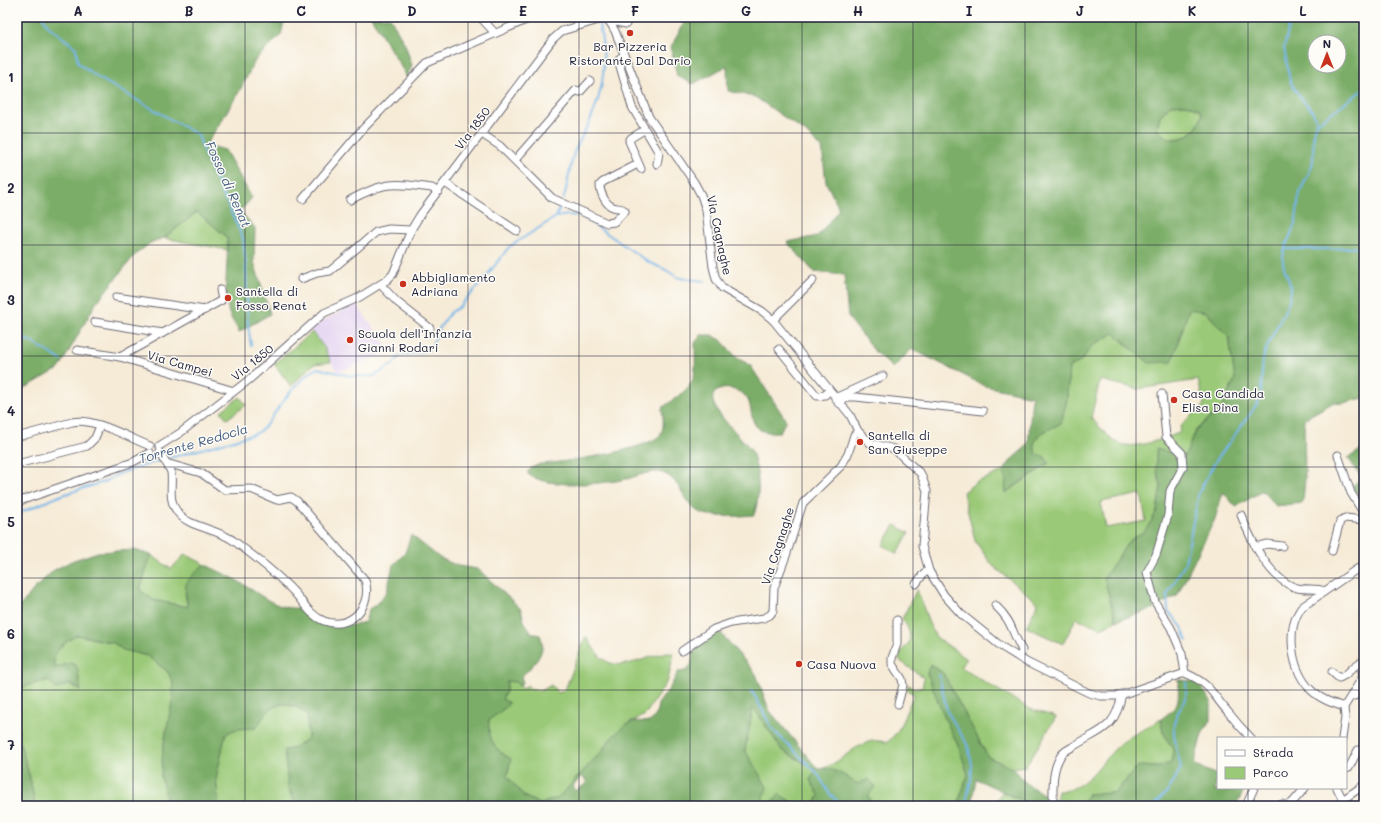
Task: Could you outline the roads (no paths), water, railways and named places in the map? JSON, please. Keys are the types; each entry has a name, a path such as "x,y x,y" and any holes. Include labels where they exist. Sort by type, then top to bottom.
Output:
{"street":[{"path":"480,17 495,33"},
{"path":"303,199 360,132 427,63 533,17"},
{"path":"577,17 580,25"},
{"path":"607,18 626,24"},
{"name":"Via 1850","path":"17,502 133,462 150,450 155,456 162,454 180,433 284,351 324,313 381,285 393,274 411,230 553,39 562,31 588,22 607,18"},
{"name":"Via Cagnaghe","path":"607,18 615,31 649,116 694,182 701,195 706,210 713,267 716,279 722,288 762,311 773,320 836,400 850,415 858,431 872,445 894,449 924,479 928,495 922,546 929,571 944,595 961,614 1002,647 1020,658 1089,693 1101,696 1122,694 1185,673"},
{"name":"Via Cagnaghe","path":"624,56 620,58 619,63 632,107 644,130 659,153 657,164"},
{"path":"515,160 576,90 580,92 590,81"},
{"path":"482,134 500,146 554,199 607,223 614,222 626,211 612,207 607,203 600,185 602,182 639,166 629,141 631,138 644,130"},
{"path":"445,183 517,231"},
{"path":"350,200 369,190 388,184 432,188 438,192"},
{"path":"301,279 317,272 330,271 376,232 389,229 411,230"},
{"path":"773,320 813,280"},
{"path":"381,285 397,302 430,328"},
{"name":"Via Campei","path":"120,357 222,300 220,290"},
{"path":"116,297 205,310"},
{"name":"Via Campei","path":"95,322 163,333"},
{"path":"779,348 817,396 825,395 829,391"},
{"name":"Via Campei","path":"77,350 120,357 234,391"},
{"path":"836,400 883,376"},
{"path":"1162,394 1166,437 1182,453 1183,467 1170,491 1168,515 1156,555 1147,572 1147,578 1155,602 1172,628 1182,654 1185,673 1200,679 1209,686 1227,712 1250,737"},
{"path":"836,400 856,396 983,411"},
{"path":"17,437 77,421 100,426 150,450"},
{"path":"17,464 87,446 95,438 100,426"},
{"name":"Via Cagnaghe","path":"682,651 714,629 731,623 764,618 770,615 773,611 774,588 803,503 841,466 848,454 854,435 858,431"},
{"path":"162,454 201,473 224,490 251,489 277,500 291,497 297,501 365,580 367,589 362,609 348,620 332,623 317,617 307,610 297,595 230,537 180,516 172,503 170,493 171,472 162,454"},
{"path":"1338,455 1350,493 1364,514"},
{"path":"1241,515 1255,547 1282,581 1295,588 1324,591"},
{"path":"1332,551 1340,521 1345,518 1364,520"},
{"path":"1255,547 1267,544 1282,546"},
{"path":"1344,707 1322,699 1303,679 1295,659 1292,640 1298,613 1302,607 1324,591 1364,566"},
{"path":"916,584 924,573 929,571"},
{"path":"995,605 1011,623 1022,650 1020,658"},
{"path":"896,620 897,644 892,658 892,664 902,680 903,685 898,704"},
{"path":"1332,672 1339,678 1343,677 1359,662 1364,662 1363,679 1352,692 1344,707 1342,737"},
{"path":"1350,697 1364,693"},
{"path":"1053,803 1053,780 1060,755 1077,743 1105,729 1113,720 1120,705 1122,694"},
{"path":"1347,769 1349,768 1358,750 1364,751"},
{"path":"1338,789 1345,803 1364,785"},
{"path":"1246,806 1254,789"},
{"path":"1282,804 1286,806 1292,803 1303,789"}],"waterway":[{"name":"Fosso di Renat","path":"43,17 48,26 76,48 78,63 97,77 198,135 206,158 243,238 246,265 248,325 251,345"},
{"path":"1187,641 1182,627 1168,611 1167,595 1185,563 1199,492 1215,462 1258,403 1261,390 1262,365 1265,352 1290,297 1291,286 1283,266 1284,254 1296,220 1300,193 1311,169 1313,160 1314,134 1317,123 1312,110 1299,96 1290,81 1284,48 1291,17"},
{"name":"Torrente Redocla","path":"563,200 574,152 589,123 599,98 602,85 604,60 598,21"},
{"path":"1317,123 1364,89"},
{"name":"Torrente Redocla","path":"166,459 255,434 263,429 292,390 317,368 351,376 374,376 392,365 400,356 424,351 431,347 440,327 451,312 458,308 482,282 509,247 556,217 561,205"},
{"path":"556,217 568,215 582,216 648,262 679,278 705,281"},
{"path":"1286,249 1364,247"},
{"path":"17,336 32,342 61,360"},
{"name":"Torrente Redocla","path":"17,514 62,495 104,482 121,473 161,460"},
{"path":"939,675 947,711 968,746 972,764 971,780 965,806"},
{"path":"1153,806 1168,791 1181,768 1175,741 1174,724 1186,696 1186,682"},
{"path":"752,691 773,730 817,773 830,794 842,806"}],"place":[{"name":"Bar Pizzeria Ristorante Dal Dario","path":"630,33"},
{"name":"Abbigliamento Adriana","path":"403,284"},
{"name":"Santella di Fosso Renat","path":"228,298"},
{"name":"Scuola dell'Infanzia Gianni Rodari","path":"350,340"},
{"name":"Casa Candida Elisa Dina","path":"1174,400"},
{"name":"Santella di San Giuseppe","path":"860,442"},
{"name":"Casa Nuova","path":"799,664"}]}
